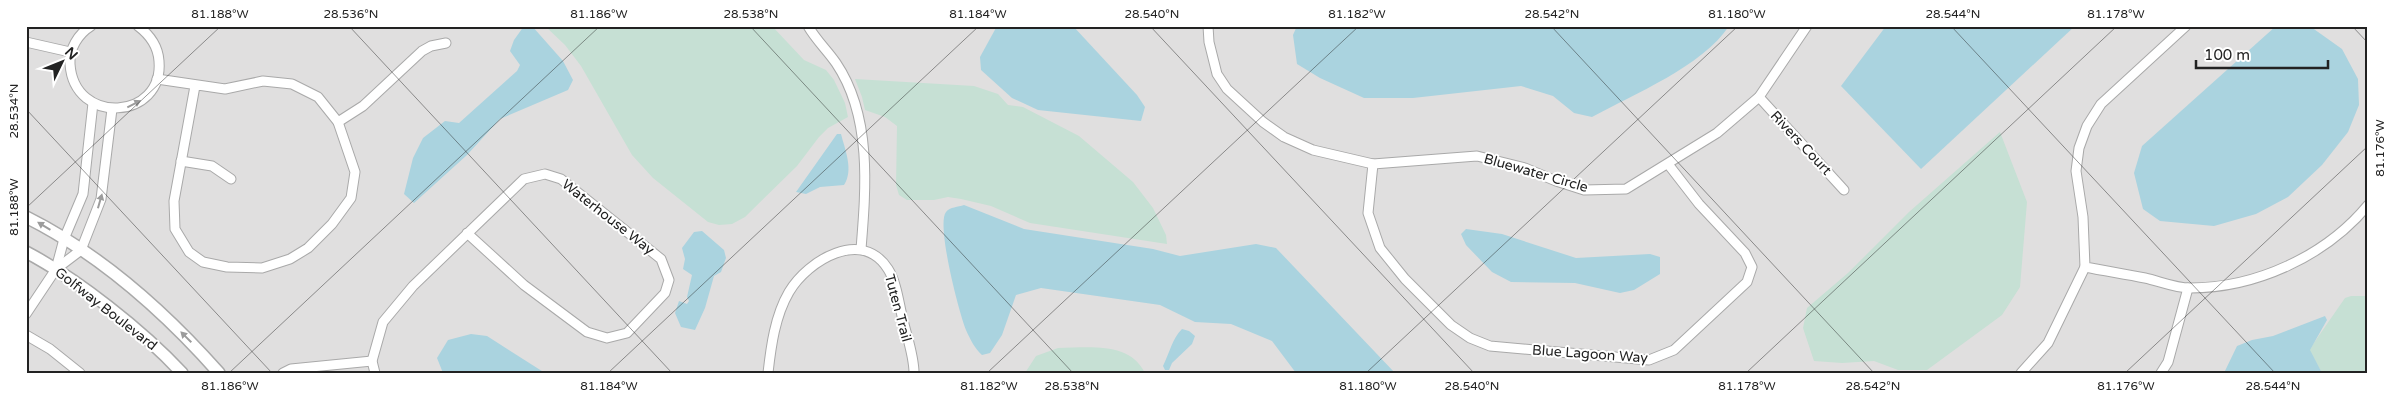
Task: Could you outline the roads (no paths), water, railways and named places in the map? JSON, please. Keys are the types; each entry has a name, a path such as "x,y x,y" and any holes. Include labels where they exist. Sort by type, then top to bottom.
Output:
{"street":[{"path":"91,26 79,37 70,52 71,73 75,85 93,103 112,109 136,104 152,89 157,80 158,55 154,43 138,26"},
{"path":"768,373 773,337 789,292 811,266 836,252 860,249 865,200 863,150 856,104 836,63 815,38 808,26"},
{"name":"Bluewater Circle","path":"1208,26 1209,42 1218,74 1227,89 1256,116 1284,136 1313,150 1373,164 1477,156 1525,168 1556,182 1584,190 1626,189 1717,133 1758,97 1807,26"},
{"path":"2021,373 2048,343 2085,267 2083,217 2076,171 2079,148 2087,126 2101,104 2186,26"},
{"path":"26,42 70,52"},
{"path":"338,122 364,106 422,51 431,46 446,43"},
{"path":"157,80 225,89 263,81 292,84 318,97 338,122 355,172 350,198 332,224 308,248 290,259 262,268 227,267 211,264 203,262 189,252 176,229 174,201 195,86"},
{"name":"Rivers Court","path":"1758,97 1844,190"},
{"path":"26,314 56,269 64,239 83,194 93,103"},
{"path":"56,269 81,250 101,199 112,109"},
{"path":"181,161 212,166 231,179"},
{"name":"Blue Lagoon Way","path":"1373,164 1368,213 1380,248 1405,279 1451,325 1470,338 1490,346 1648,360 1674,350 1747,282 1752,267 1745,253 1699,204 1668,164"},
{"name":"Waterhouse Way","path":"375,373 372,361 383,322 395,305 467,233 524,179 545,174 561,179 661,259 669,280 665,293 627,333 607,338 587,332 524,285 467,233"},
{"path":"2085,267 2188,288 2229,284 2268,274 2304,259 2333,238 2368,205"},
{"path":"26,216 81,250 155,307 190,340 219,373"},
{"name":"Tuten Trail","path":"860,249 876,255 889,270 898,299 914,373"},
{"name":"Golfway Boulevard","path":"26,252 56,269 137,330 182,373"},
{"path":"2161,373 2168,362 2188,288"},
{"path":"26,335 80,373"},
{"path":"283,373 291,369 372,361"}],"water":[{"path":"524,26 532,26 563,61 573,80 568,90 500,119 467,155 414,203 404,194 413,158 423,138 445,121 459,123 517,71 520,65 510,51 514,40"},
{"path":"997,26 1073,26 1137,95 1145,107 1141,121 1038,110 1012,98 981,70 980,57"},
{"path":"1297,26 1729,26 1703,54 1685,66 1647,89 1592,117 1574,113 1553,96 1521,86 1413,98 1364,98 1320,78 1297,64 1293,35"},
{"path":"1886,26 2075,26 1921,169 1841,86"},
{"path":"2276,26 2311,27 2342,49 2358,79 2359,105 2348,132 2322,165 2288,197 2256,214 2214,226 2160,221 2143,209 2134,173 2142,146"},
{"path":"837,134 841,134 848,160 848,173 844,185 820,187 806,194 796,192"},
{"path":"964,205 1024,229 1153,249 1180,256 1256,244 1276,248 1395,373 1296,373 1272,341 1231,324 1195,322 1160,305 1041,288 1016,295 1002,335 990,353 982,355 977,350 966,330 946,250 944,220 946,212 952,208"},
{"path":"1466,229 1502,234 1576,258 1650,254 1660,257 1660,274 1634,290 1620,293 1575,283 1511,282 1492,272 1466,245 1461,234"},
{"path":"702,231 724,250 726,258 721,272 714,276 705,308 695,330 681,327 675,313 679,301 687,304 689,301 687,297 692,275 683,269 685,259 682,248 694,232"},
{"path":"2325,316 2327,320 2310,350 2322,373 2224,373 2237,346 2252,340 2273,336"},
{"path":"1182,329 1189,331 1195,336 1192,344 1172,363 1169,370 1165,370 1163,366 1174,341"},
{"path":"471,334 487,336 545,373 443,373 437,358 448,340"}]}
